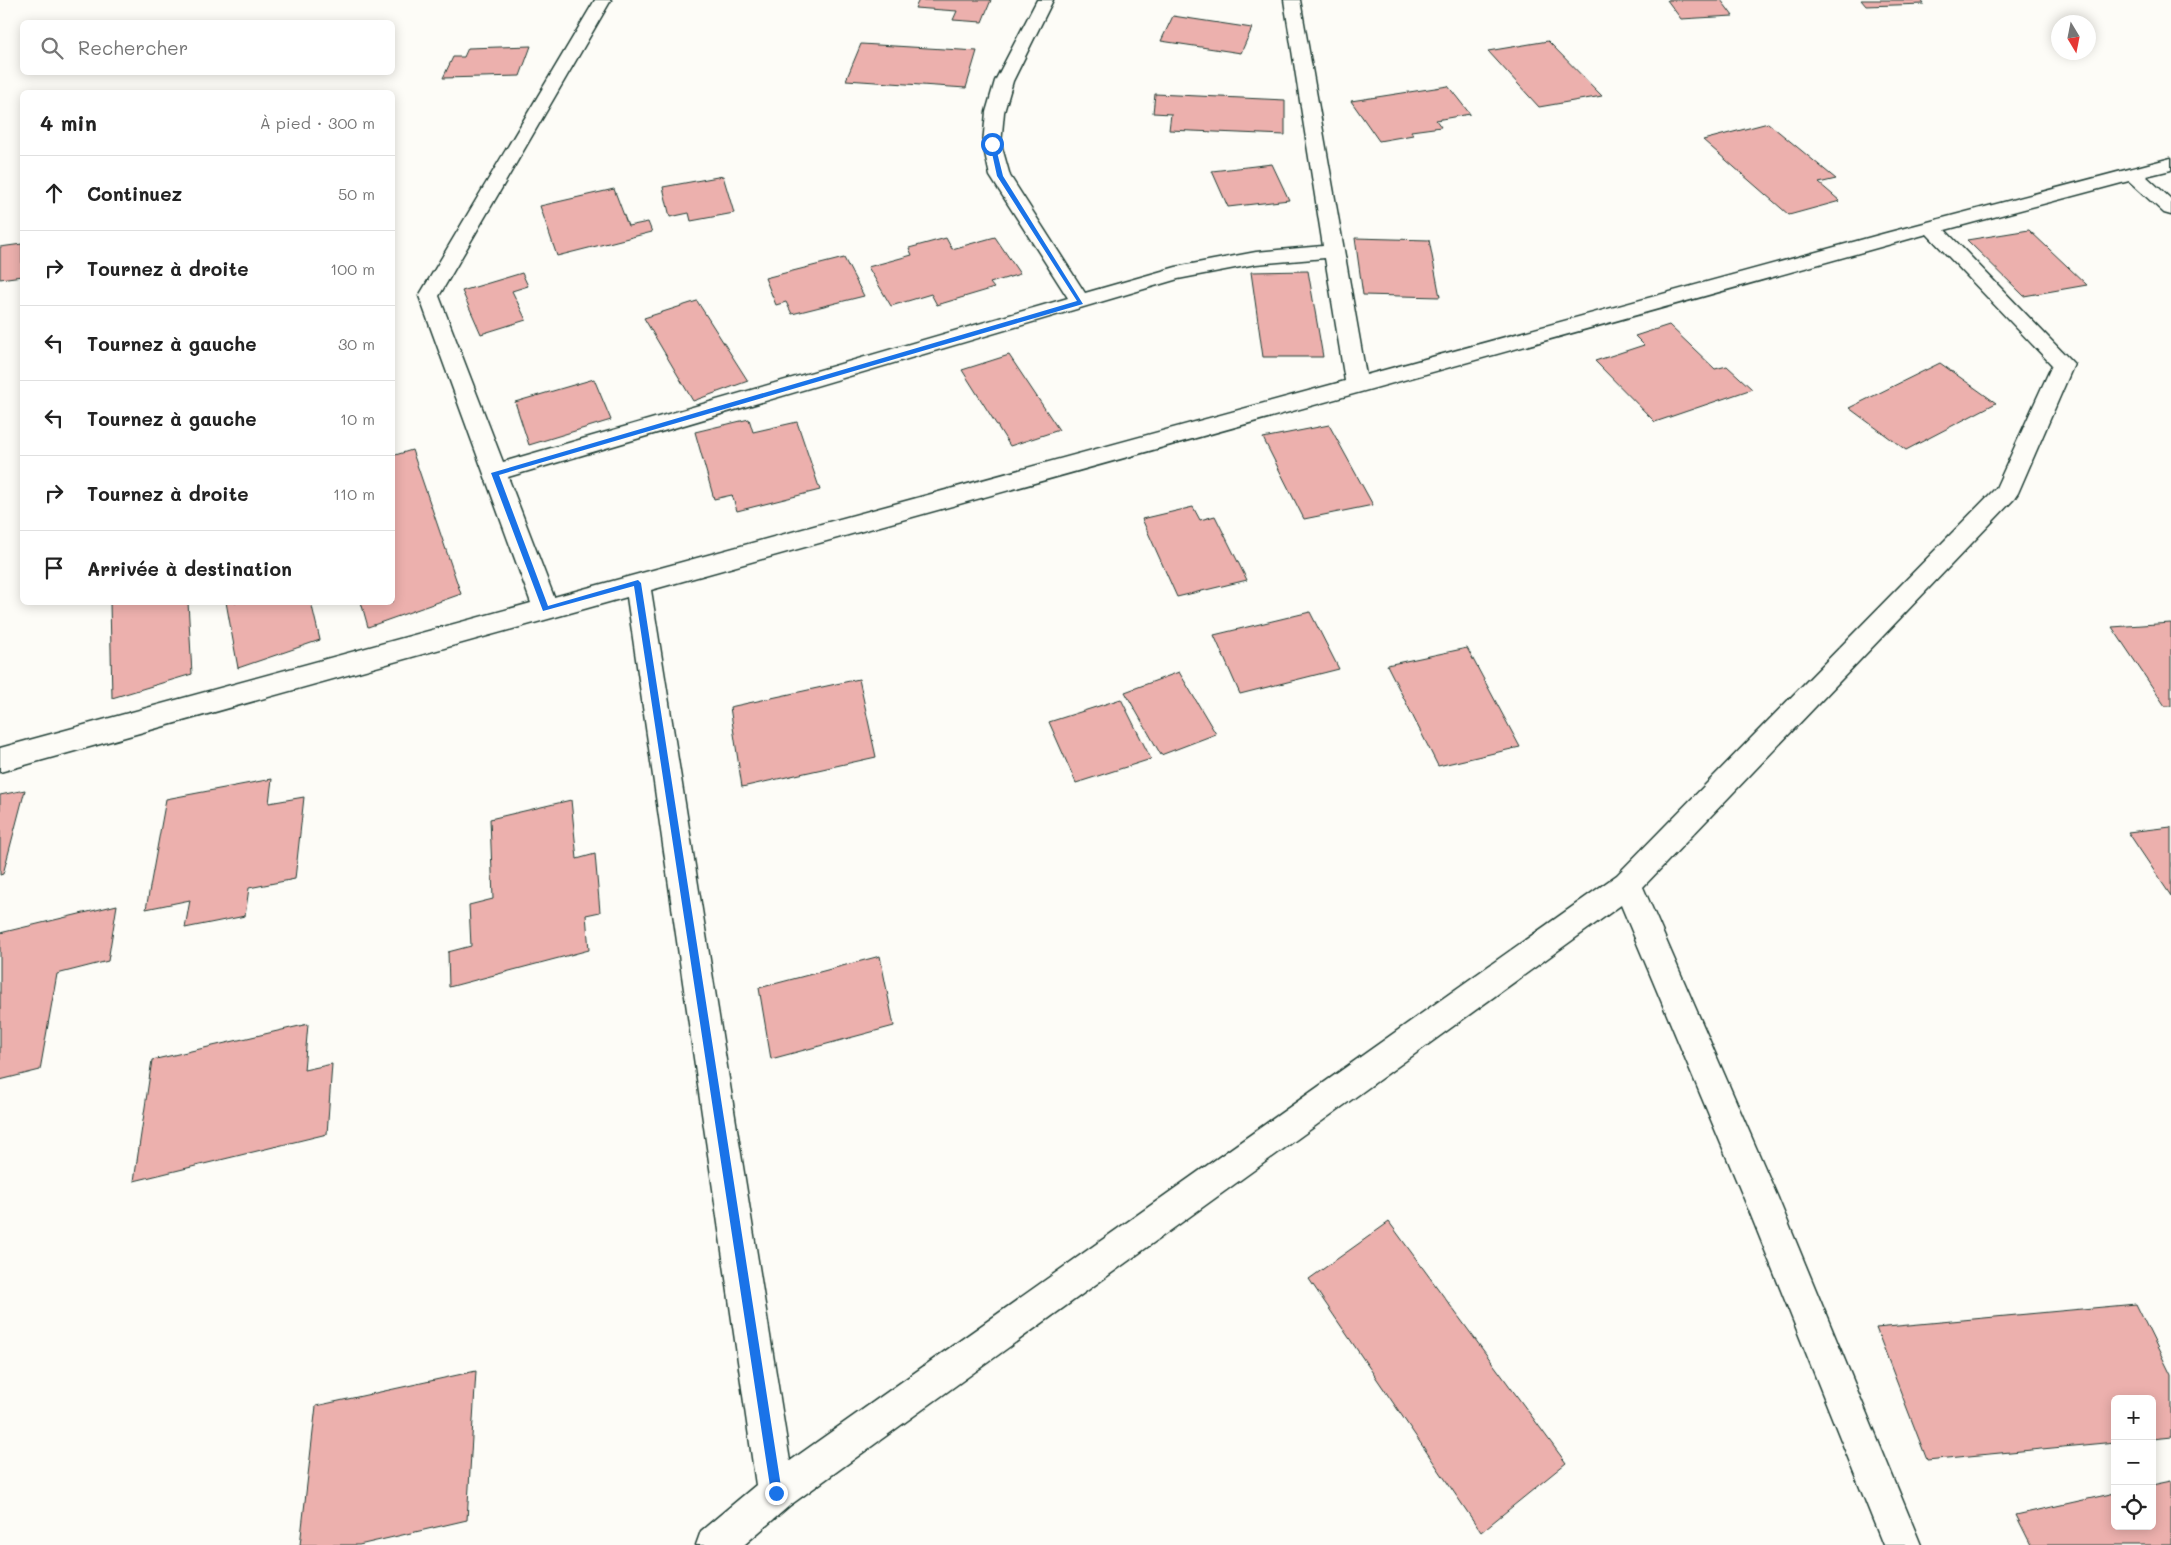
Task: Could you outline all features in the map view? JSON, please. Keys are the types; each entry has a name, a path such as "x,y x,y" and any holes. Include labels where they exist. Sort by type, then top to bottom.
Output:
{"street":[{"path":"546,609 428,296 603,0"},
{"path":"1045,0 1004,82 995,112 992,144 1000,176 1081,302"},
{"path":"1292,0 1357,385"},
{"path":"0,760 1931,227 2171,164"},
{"path":"2132,174 2171,209"},
{"path":"715,1545 776,1493 1628,884 2006,493 2063,364 1931,227"},
{"path":"495,473 1176,273 1256,258 1334,251"},
{"path":"638,583 776,1493"},
{"path":"1628,884 1766,1210 1902,1545"}],"building":[{"path":"919,0 991,0 982,22 953,20 957,11 915,8"},
{"path":"1667,0 1721,0 1733,16 1681,19"},
{"path":"1861,0 1921,0 1924,4 1866,6"},
{"path":"1173,16 1252,28 1241,53 1161,41"},
{"path":"1548,41 1602,96 1539,107 1488,51"},
{"path":"861,44 977,51 966,88 846,80"},
{"path":"531,46 520,76 443,78 453,57 464,57 468,48"},
{"path":"1448,86 1470,114 1436,120 1441,127 1411,131 1413,135 1379,141 1351,101"},
{"path":"1155,94 1285,100 1285,135 1169,130 1171,114 1153,113"},
{"path":"1768,123 1836,179 1819,183 1840,201 1789,215 1703,140"},
{"path":"1272,164 1289,200 1228,207 1212,171"},
{"path":"723,176 734,213 691,221 689,213 670,217 663,187"},
{"path":"614,189 628,226 648,222 652,232 557,256 540,206"},
{"path":"2029,230 2087,285 2024,296 1967,240"},
{"path":"995,237 1020,274 990,283 994,288 937,305 931,294 891,306 868,267 912,255 909,248 946,238 952,249"},
{"path":"1355,238 1429,240 1440,297 1363,295"},
{"path":"20,244 20,276 0,279 0,247"},
{"path":"844,258 864,296 792,314 786,302 776,305 765,278"},
{"path":"1308,271 1323,357 1263,357 1251,272"},
{"path":"522,273 528,286 512,291 526,320 481,334 462,291"},
{"path":"697,301 748,381 693,401 644,318"},
{"path":"1669,325 1715,369 1727,366 1752,389 1655,422 1595,361 1644,345 1635,336"},
{"path":"1009,355 1059,430 1010,446 962,370"},
{"path":"1940,363 1996,403 1906,450 1849,408"},
{"path":"594,379 611,420 529,445 515,402"},
{"path":"749,419 753,432 797,422 820,490 737,511 732,495 714,499 695,432"},
{"path":"1329,425 1373,505 1304,519 1263,438"},
{"path":"412,450 461,594 368,627 362,605 395,605 395,455"},
{"path":"1193,507 1200,520 1215,516 1247,580 1177,597 1142,519"},
{"path":"110,605 188,605 192,674 112,698"},
{"path":"227,605 312,605 320,640 238,668"},
{"path":"1310,612 1339,669 1240,694 1214,635"},
{"path":"2171,623 2171,706 2165,706 2112,627"},
{"path":"1467,648 1520,747 1438,766 1387,665"},
{"path":"1179,672 1216,734 1161,755 1125,692"},
{"path":"859,679 876,757 742,787 730,707"},
{"path":"1121,699 1151,759 1076,783 1049,722"},
{"path":"272,779 269,803 304,797 295,879 249,888 245,916 185,928 190,900 146,909 166,799"},
{"path":"25,790 3,874 0,875 0,795"},
{"path":"571,800 577,859 595,854 600,912 586,915 589,950 449,987 448,952 471,946 469,905 493,899 490,819"},
{"path":"2171,827 2171,896 2128,832"},
{"path":"117,905 108,961 57,974 40,1070 0,1080 0,933"},
{"path":"880,956 894,1026 771,1059 759,988"},
{"path":"308,1024 304,1070 332,1064 327,1134 134,1181 152,1060"},
{"path":"1389,1222 1566,1463 1481,1532 1309,1279"},
{"path":"2136,1304 2171,1375 2171,1437 2156,1439 2156,1395 2111,1395 2111,1442 1927,1460 1876,1328"},
{"path":"476,1371 467,1520 359,1545 300,1545 316,1406"},
{"path":"2171,1481 2171,1545 2031,1545 2016,1515 2111,1494 2111,1530 2156,1530 2156,1484"}],"route":[{"path":"776,1493 638,583 546,609 495,473 1081,302 1000,176 992,144"}]}
